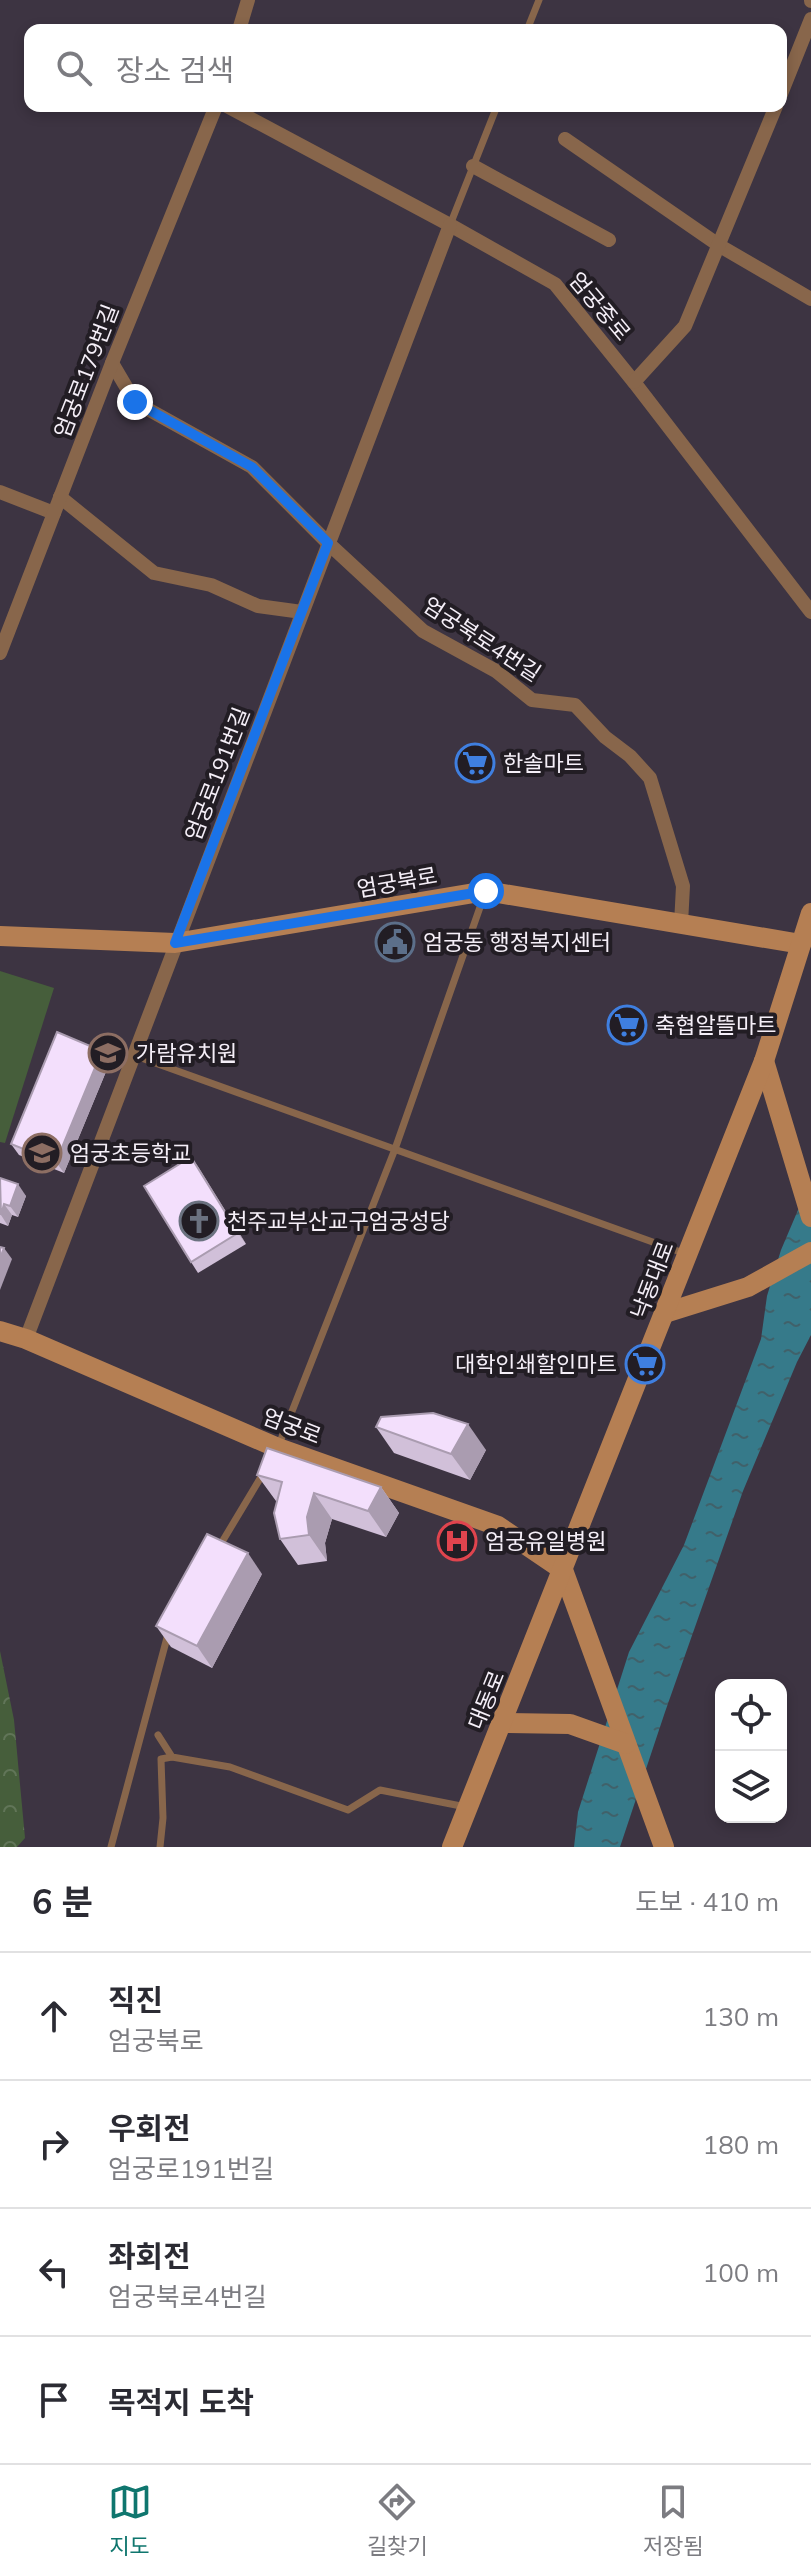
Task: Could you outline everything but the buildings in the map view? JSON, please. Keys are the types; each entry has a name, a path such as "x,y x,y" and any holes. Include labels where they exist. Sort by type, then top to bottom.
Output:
{"street":[{"path":"241,24 248,0"},
{"path":"787,79 811,19"},
{"name":"엄궁로179번길","path":"0,653 214,112"},
{"name":"엄궁중로","path":"238,112 555,284 811,612"},
{"path":"634,382 685,326 774,112"},
{"path":"565,139 720,246 811,299"},
{"path":"473,166 609,240"},
{"name":"엄궁로191번길","path":"26,1339 450,225"},
{"name":"엄궁북로4번길","path":"112,363 135,402 252,467 423,631 496,671 532,700 575,705 605,737 630,756 650,778 683,886 681,924"},
{"path":"0,492 54,513"},
{"path":"60,497 154,573 211,585 258,606 302,612"},
{"name":"엄궁북로","path":"0,936 175,943 486,891 801,944"},
{"name":"낙동대로","path":"563,1570 764,1061 811,913"},
{"path":"764,1061 811,1217"},
{"path":"665,1313 748,1287 811,1252"},
{"name":"엄궁로","path":"0,1331 26,1339 278,1448 498,1526 563,1570"},
{"path":"563,1570 664,1847"},
{"name":"대동로","path":"452,1847 563,1570"},
{"path":"502,1723 570,1724 626,1744"}],"lane":[{"path":"529,24 539,0"},
{"path":"450,225 495,112"},
{"path":"213,1557 278,1448 395,1149 486,891"},
{"path":"133,1055 688,1255"},
{"path":"111,1847 165,1639 173,1626"},
{"path":"158,1735 172,1757"},
{"path":"160,1847 163,1818 161,1759 172,1757 230,1767 348,1810 380,1790 468,1808"}],"green space":[{"path":"0,971 54,988 5,1143 0,1142"},
{"path":"0,1651 14,1720 25,1838 17,1847 0,1847"}],"water":[{"path":"811,1189 811,1335 743,1491 620,1847 574,1847 578,1812 629,1652 684,1545 761,1339 767,1296 781,1250"}],"place":[{"name":"한솔마트","path":"475,763"},
{"name":"엄궁동 행정복지센터","path":"395,942"},
{"name":"축협알뜰마트","path":"627,1025"},
{"name":"가람유치원","path":"108,1053"},
{"name":"엄궁초등학교","path":"42,1153"},
{"name":"천주교부산교구엄궁성당","path":"199,1221"},
{"name":"대학인쇄할인마트","path":"645,1364"},
{"name":"엄궁유일병원","path":"457,1541"}],"route":[{"path":"135,402 252,467 328,543 175,943 486,891"}]}
